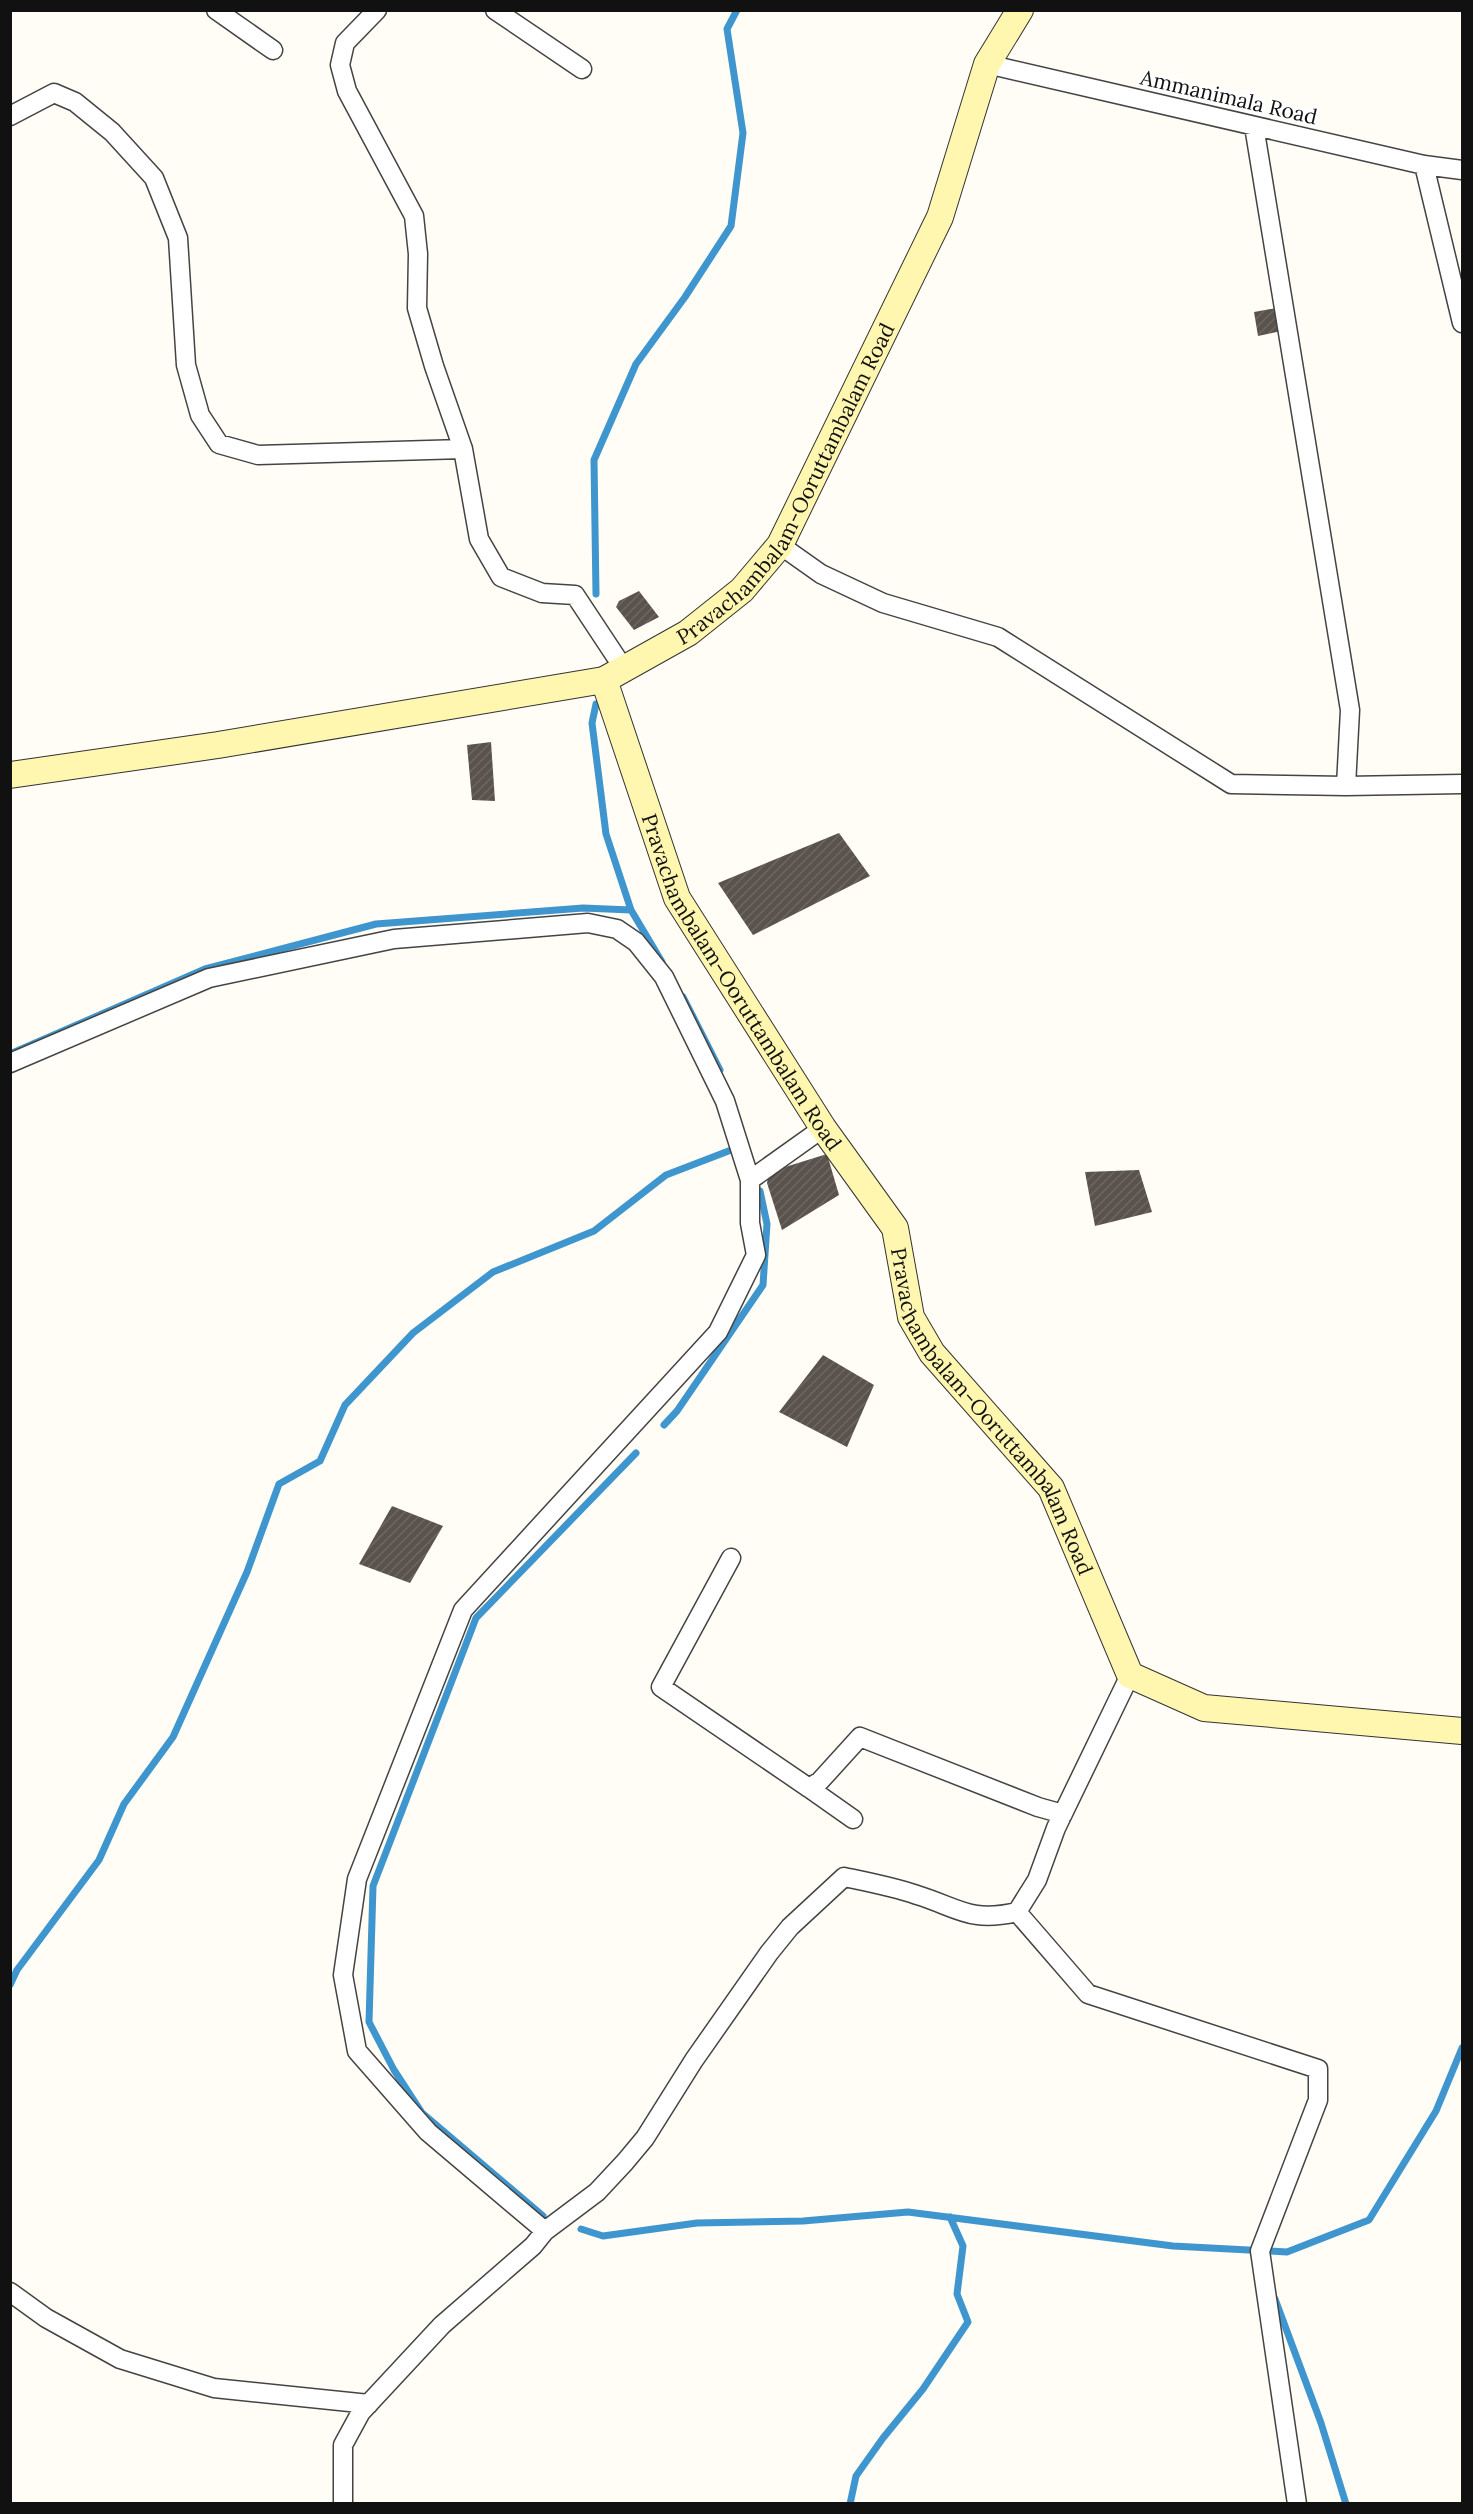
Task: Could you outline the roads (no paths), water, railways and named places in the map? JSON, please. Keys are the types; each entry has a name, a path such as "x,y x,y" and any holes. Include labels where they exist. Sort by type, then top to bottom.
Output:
{"street":[{"path":"216,10 273,50"},
{"path":"10,775 218,746 614,675 575,595 542,593 501,577 479,539 463,449 434,366 417,308 418,254 414,216 347,91 340,65 345,43 377,10"},
{"path":"495,10 582,69"},
{"name":"Pravachambalam-Ooruttambalam Road","path":"1020,10 987,64 940,217 780,545 742,590 688,633 614,675 677,898 823,1128 895,1228 911,1317 932,1353 1051,1488 1130,1675"},
{"name":"Ammanimala Road","path":"987,64 1424,165 1462,170"},
{"path":"10,116 54,93 64,97 75,102 112,132 154,178 178,238 186,365 200,415 219,444 258,454 463,449"},
{"path":"1254,126 1350,710 1346,786"},
{"path":"1424,165 1462,323"},
{"path":"780,545 821,574 883,603 998,637 1231,784 1346,786 1462,784"},
{"path":"10,1063 209,978 394,939 588,923 617,929 636,942 664,977 725,1101 750,1180 750,1222 756,1255 718,1332 463,1610 357,1879 343,1976 357,2051 428,2132 545,2231"},
{"path":"750,1180 823,1128"},
{"path":"731,1558 661,1687 853,1819"},
{"path":"343,2504 343,2445 361,2412 442,2325 517,2260 545,2231 597,2192 625,2162 645,2138 694,2060 769,1953 789,1927 844,1877 918,1895 967,1915 999,1917 1017,1912 1036,1880 1063,1814 1130,1675 1204,1708 1462,1731"},
{"path":"809,1788 820,1780 860,1737 1038,1808 1063,1814"},
{"path":"1017,1912 1088,1994 1318,2069 1318,2100 1260,2251 1297,2504"},
{"path":"10,2292 46,2318 120,2359 214,2388 369,2403"}],"waterway":[{"path":"596,594 594,460 636,364 685,297 731,226 743,133 727,29 737,10"},
{"path":"596,704 592,723 606,834 631,910"},
{"path":"10,1054 205,969 376,924 583,908 631,910 662,962"},
{"path":"683,997 720,1070"},
{"path":"10,1985 17,1970 99,1860 124,1804 173,1737 247,1572 279,1484 320,1461 345,1405 413,1333 493,1272 594,1231 666,1175 739,1147"},
{"path":"664,1425 677,1411 763,1285 767,1224 760,1191"},
{"path":"543,2216 422,2113 394,2070 369,2022 373,1886 476,1618 636,1453"},
{"path":"581,2229 603,2236 697,2223 803,2221 908,2212 1173,2246 1287,2252 1369,2220 1436,2111 1462,2048"},
{"path":"850,2504 856,2476 923,2389 968,2322 957,2294 963,2246 950,2217"},
{"path":"1275,2299 1321,2423 1346,2504"}]}
